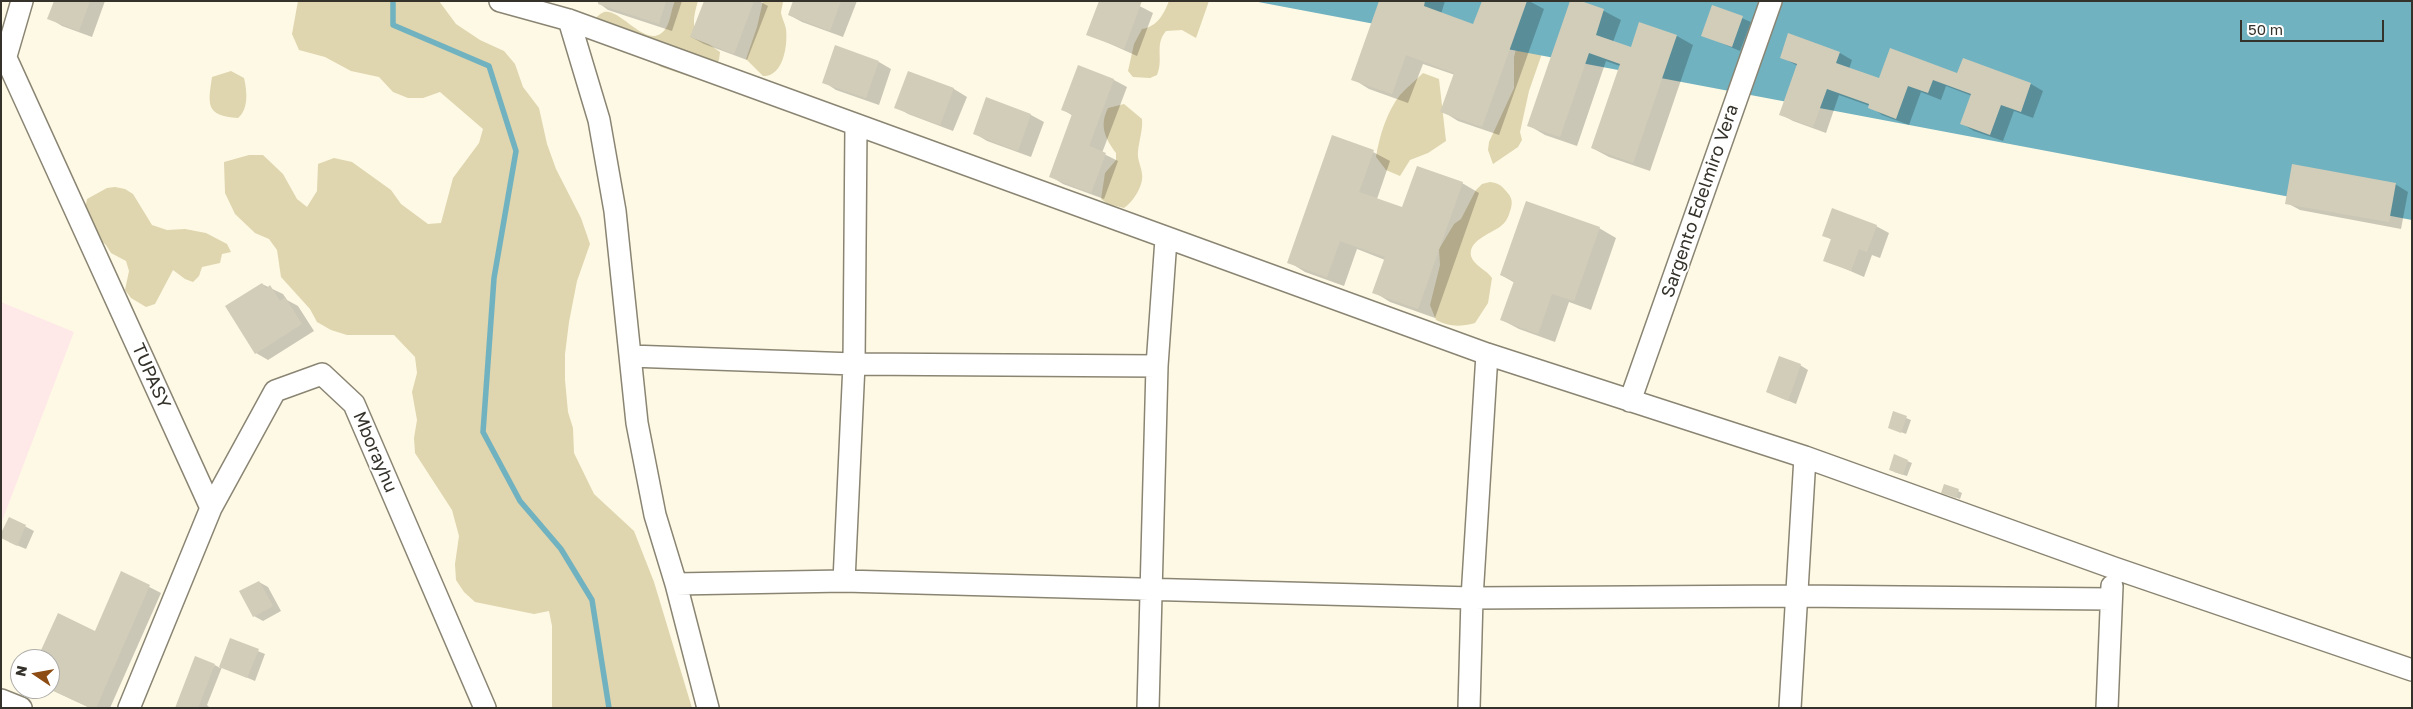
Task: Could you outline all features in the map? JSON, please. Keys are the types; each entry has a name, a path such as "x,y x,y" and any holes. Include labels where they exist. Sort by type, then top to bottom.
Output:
{"street":[{"path":"3,51 22,1"},
{"path":"500,1 569,20 1166,239 1487,354 1805,457 2114,568 2412,670"},
{"name":"Sargento Edelmiro Vera","path":"1630,401 1770,1"},
{"path":"569,20 599,120 615,211 637,423 655,515 676,584 708,708"},
{"name":"TUPASY","path":"3,51 211,508"},
{"path":"844,581 854,364 856,125"},
{"path":"1148,708 1157,366 1166,239"},
{"path":"1469,708 1472,598 1487,354"},
{"path":"630,356 854,364 1157,366"},
{"name":"Mborayhu","path":"211,508 275,392 322,374 354,404 486,708"},
{"path":"1790,708 1805,457"},
{"path":"129,708 211,508"},
{"path":"2107,708 2114,568"},
{"path":"676,584 844,581 1472,598 1796,596 2111,599"},
{"path":"1,700 21,708"}],"shaded area":[{"path":"298,1 439,1 456,24 480,40 504,51 515,64 523,87 539,108 547,144 556,169 581,218 590,244 577,281 565,354 565,380 568,412 573,428 574,453 594,494 634,531 654,582 692,708 552,708 552,626 549,611 534,614 475,602 464,592 456,580 455,564 459,536 452,510 415,453 414,438 417,420 412,392 417,373 415,357 394,335 347,335 331,330 317,322 310,309 281,277 277,250 269,239 255,233 235,214 225,193 224,162 249,155 263,155 283,174 297,199 307,207 317,191 318,164 334,158 352,162 391,190 401,204 428,224 441,223 453,178 479,143 483,129 440,92 423,98 408,98 393,92 379,77 351,71 325,57 299,50 292,34"},
{"path":"675,1 698,1 694,20 697,32 700,37 720,52 719,60 706,79 691,77 661,67 627,43 592,22 604,12 611,13 619,16 644,33 652,36 659,35 668,25"},
{"path":"763,1 783,1 781,13 786,29 786,44 780,66 770,75 763,76 746,59 757,27"},
{"path":"1169,1 1209,1 1196,38 1182,30 1166,31 1162,36 1157,75 1150,78 1133,77 1128,71 1134,44 1142,29 1156,23 1165,11"},
{"path":"1518,41 1546,42 1529,91 1520,132 1522,140 1518,147 1493,164 1488,150 1489,142 1514,88 1514,57"},
{"path":"231,71 244,78 246,88 246,105 238,118 219,115 211,107 210,101 212,77"},
{"path":"1423,73 1439,79 1446,141 1428,153 1410,160 1400,176 1386,170 1376,157 1377,149 1384,124 1395,101"},
{"path":"1124,104 1142,119 1138,154 1142,178 1137,193 1124,208 1108,204 1101,199 1105,173 1116,160 1116,153 1104,132 1105,114 1108,108"},
{"path":"1490,182 1503,187 1512,203 1507,220 1477,241 1471,250 1473,259 1492,278 1488,303 1475,323 1459,326 1445,324 1436,320 1430,305 1440,265 1439,249 1454,224 1461,219 1476,190 1482,184"},
{"path":"107,188 125,189 133,194 152,225 167,230 185,229 206,233 227,244 231,252 222,254 220,263 202,267 199,276 193,282 185,279 173,270 155,304 146,307 131,298 125,290 129,271 126,261 111,253 99,239 81,230 87,199"},
{"path":"1,302 74,332 1,524"}],"water":[{"path":"1253,1 2412,1 2412,220"}],"building":[{"path":"54,1 90,1 79,31 47,19"},
{"path":"599,1 666,1 659,24 598,4"},
{"path":"704,1 754,1 734,54 690,37"},
{"path":"793,1 841,1 830,31 788,15"},
{"path":"1099,1 1142,1 1124,49 1086,35"},
{"path":"1379,1 1425,1 1424,6 1473,24 1482,1 1527,1 1482,127 1440,112 1454,73 1406,55 1392,94 1351,80"},
{"path":"1570,1 1581,1 1604,9 1596,35 1631,47 1639,22 1677,35 1633,163 1591,148 1620,64 1589,53 1560,137 1527,126"},
{"path":"1712,5 1743,16 1732,47 1701,36"},
{"path":"1788,33 1840,52 1836,63 1879,78 1890,48 1957,73 1963,58 2031,83 2021,112 2001,105 1990,135 1960,124 1971,94 1933,80 1928,93 1908,86 1896,119 1868,108 1869,104 1827,89 1813,127 1779,115 1797,64 1780,58"},
{"path":"835,45 879,61 866,98 822,83"},
{"path":"1078,65 1114,79 1089,146 1106,153 1091,193 1049,177 1072,114 1061,110"},
{"path":"908,71 954,88 940,125 894,108"},
{"path":"986,97 1031,114 1018,151 973,134"},
{"path":"1332,135 1374,150 1359,192 1402,207 1417,166 1463,182 1418,309 1372,293 1385,257 1340,241 1327,277 1287,263"},
{"path":"2292,164 2396,183 2389,222 2285,204"},
{"path":"1526,201 1600,227 1574,301 1552,294 1538,334 1500,320 1514,281 1500,275"},
{"path":"1832,208 1877,225 1867,252 1859,249 1851,271 1823,261 1831,239 1822,236"},
{"path":"262,283 266,289 270,285 280,301 285,297 302,324 255,354 225,306"},
{"path":"1779,356 1801,364 1788,401 1766,392"},
{"path":"1893,411 1907,416 1901,433 1888,428"},
{"path":"1894,454 1908,460 1903,475 1889,470"},
{"path":"1944,484 1959,489 1956,498 1941,493"},
{"path":"9,517 26,525 17,546 1,538 1,533"},
{"path":"121,571 150,585 96,708 90,708 60,694 60,649 42,649 58,613 95,631"},
{"path":"259,581 273,606 253,617 239,591"},
{"path":"230,638 259,649 247,678 219,667"},
{"path":"195,656 215,664 198,708 175,708"}],"waterway":[{"path":"393,1 393,25 489,66 516,151 494,278 483,432 520,501 561,549 592,600 609,708"}]}
